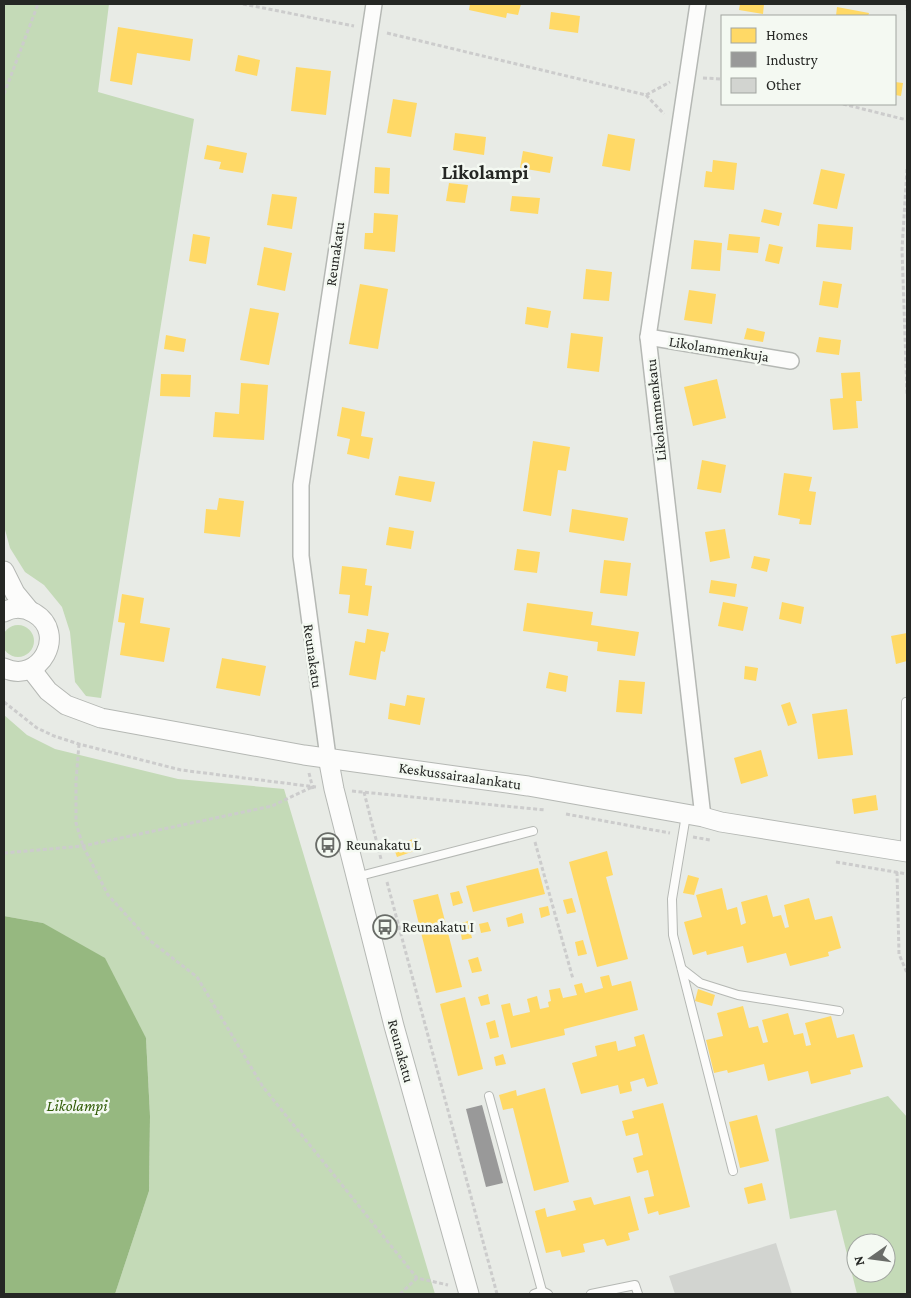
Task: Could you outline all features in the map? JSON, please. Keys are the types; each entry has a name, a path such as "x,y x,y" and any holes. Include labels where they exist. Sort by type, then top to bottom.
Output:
{"street":[{"name":"Reunakatu","path":"374,4 301,485 301,556 334,789 394,1026 469,1292"},
{"name":"Likolammenkatu","path":"694,816 648,337 698,4"},
{"name":"Likolammenkuja","path":"648,337 791,361"},
{"path":"4,571 15,593 30,610 39,616 49,634 46,655 40,663 31,669 20,672 4,668"},
{"path":"4,612 19,608 30,610"},
{"name":"Keskussairaalankatu","path":"31,669 53,696 66,705 86,713 304,755 528,786 721,822 907,852"}],"lane":[{"path":"906,702 907,852"},
{"path":"694,816 682,836 672,899 673,935 733,1171"},
{"path":"356,877 532,831"},
{"path":"682,969 700,983 738,995 839,1011"},
{"path":"489,1096 545,1293 534,1294"},
{"path":"591,1294 635,1285 638,1294"}],"path":[{"path":"4,94 38,4"},
{"path":"244,4 369,29 646,95 657,108 680,123"},
{"path":"907,4 907,11"},
{"path":"646,95 676,79 687,77 721,79"},
{"path":"848,105 907,120"},
{"path":"907,169 902,249 907,394"},
{"path":"4,702 37,728 54,736 180,770 312,787 555,812"},
{"path":"79,744 76,782 76,823 83,846 108,895 148,939 197,977 263,1087 417,1278 469,1292"},
{"path":"4,853 83,846 272,806 312,787"},
{"path":"364,792 497,1294"},
{"path":"565,814 717,841"},
{"path":"532,831 573,979"},
{"path":"831,861 907,874"},
{"path":"897,872 899,954 907,973"},
{"path":"400,1294 417,1278"}],"shaded area":[{"path":"4,4 109,4 98,92 194,119 101,698 86,696 75,682 70,632 62,607 44,585 25,572 10,548 4,526"},
{"path":"18,625 29,630 34,641 29,652 18,657 7,652 2,641 7,630"},
{"path":"4,715 27,735 55,749 178,779 284,789 435,1294 115,1294 149,1191 150,1116 146,1038 43,923 4,916"},
{"path":"888,1096 907,1117 907,1294 857,1294 854,1283 896,1283 896,1233 846,1233 846,1250 836,1210 790,1219 775,1129"}],"water":[{"name":"Likolampi","path":"4,916 43,923 105,958 146,1038 150,1116 149,1191 115,1294 4,1294"}],"building: Homes":[{"path":"470,4 521,4 518,15 507,13 506,18 469,10"},
{"path":"740,4 764,4 763,14 739,10"},
{"path":"837,7 869,13 868,15 836,15"},
{"path":"551,12 580,16 578,33 549,29"},
{"path":"118,27 193,39 190,61 137,53 132,85 110,81"},
{"path":"238,55 260,60 257,76 235,71"},
{"path":"296,67 331,71 326,115 291,111"},
{"path":"896,82 903,83 901,96 896,95"},
{"path":"393,99 417,103 411,137 387,133"},
{"path":"455,133 486,137 484,155 453,150"},
{"path":"608,134 635,139 630,171 602,166"},
{"path":"207,145 247,153 243,173 219,169 221,162 204,159"},
{"path":"523,151 553,157 550,173 520,168"},
{"path":"713,160 737,163 734,190 704,187 706,171 712,172"},
{"path":"375,167 390,168 389,194 374,193"},
{"path":"821,169 845,174 837,209 813,204"},
{"path":"449,183 468,185 465,203 446,201"},
{"path":"272,194 297,197 292,229 267,225"},
{"path":"512,196 540,198 538,214 510,211"},
{"path":"764,209 782,213 779,226 761,222"},
{"path":"374,213 398,215 395,252 364,249 365,233 373,233"},
{"path":"818,224 853,227 851,250 816,247"},
{"path":"193,234 210,237 206,264 189,261"},
{"path":"729,234 760,237 758,253 727,250"},
{"path":"694,240 722,243 720,271 691,269"},
{"path":"769,244 783,247 779,264 765,261"},
{"path":"264,247 292,253 285,291 257,285"},
{"path":"586,269 612,272 609,301 583,299"},
{"path":"823,281 842,284 838,308 819,305"},
{"path":"360,284 388,289 378,349 349,344"},
{"path":"689,290 716,294 712,324 684,320"},
{"path":"527,307 551,311 548,328 525,324"},
{"path":"250,308 279,313 269,365 240,360"},
{"path":"747,328 765,332 763,342 744,339"},
{"path":"571,333 603,337 599,372 567,368"},
{"path":"166,335 186,339 184,352 164,349"},
{"path":"819,337 841,340 839,355 816,352"},
{"path":"860,372 862,401 856,401 858,428 833,430 830,399 843,398 841,373"},
{"path":"161,374 191,375 190,397 160,396"},
{"path":"717,379 726,418 693,426 684,387"},
{"path":"241,383 268,385 264,440 213,437 215,412 239,414"},
{"path":"342,407 365,412 361,436 373,438 369,459 347,454 350,439 337,436"},
{"path":"533,441 570,447 566,471 558,470 551,516 523,511"},
{"path":"702,460 726,465 721,493 697,489"},
{"path":"784,473 812,477 809,491 816,492 811,525 799,524 800,519 778,515"},
{"path":"399,476 435,482 431,502 395,495"},
{"path":"219,498 244,501 240,537 204,533 206,509 217,510"},
{"path":"572,509 628,518 624,541 569,532"},
{"path":"389,527 414,531 411,549 386,545"},
{"path":"725,529 730,558 710,562 705,532"},
{"path":"517,549 540,552 537,573 514,570"},
{"path":"754,556 770,559 767,572 751,568"},
{"path":"604,560 631,563 627,596 600,593"},
{"path":"342,566 367,569 365,585 372,586 368,616 348,613 350,595 339,594"},
{"path":"711,580 737,584 735,597 709,593"},
{"path":"122,594 144,598 140,623 170,628 164,662 120,655 125,623 118,622"},
{"path":"723,602 748,607 743,631 718,626"},
{"path":"782,602 804,607 801,624 779,619"},
{"path":"527,603 593,612 591,625 639,632 635,656 597,651 598,642 523,631"},
{"path":"367,629 389,633 385,652 381,651 376,680 349,675 355,641 365,643"},
{"path":"907,633 907,661 896,664 891,636"},
{"path":"222,658 266,666 260,696 216,688"},
{"path":"745,666 758,668 756,681 744,679"},
{"path":"549,672 568,676 566,692 546,688"},
{"path":"619,680 645,682 642,714 616,712"},
{"path":"407,695 425,698 420,725 388,719 390,703 405,706"},
{"path":"790,702 797,723 788,726 781,705"},
{"path":"847,709 853,755 818,759 812,714"},
{"path":"761,750 768,776 741,784 734,758"},
{"path":"876,795 878,810 854,814 852,799"},
{"path":"416,838 420,849 397,857 393,846"},
{"path":"607,851 613,875 606,877 628,959 597,967 569,862"},
{"path":"538,868 545,894 473,912 466,886"},
{"path":"688,875 699,878 694,895 683,893"},
{"path":"722,888 727,910 737,907 741,925 746,923 741,902 767,895 773,917 781,915 785,928 789,927 784,905 809,898 815,920 832,916 841,948 828,952 829,956 790,966 786,953 747,963 743,946 707,955 706,951 693,955 684,922 702,917 696,895"},
{"path":"459,891 463,903 453,906 450,893"},
{"path":"438,894 462,987 436,993 413,900"},
{"path":"572,898 576,912 567,914 563,900"},
{"path":"548,906 550,915 541,918 539,908"},
{"path":"522,913 524,923 508,927 506,918"},
{"path":"468,921 472,938 462,940 459,924"},
{"path":"488,922 491,931 481,933 479,924"},
{"path":"583,940 587,954 578,956 575,942"},
{"path":"478,957 482,971 472,973 468,960"},
{"path":"609,975 612,986 631,981 638,1010 564,1029 565,1035 511,1048 501,1005 510,1003 513,1016 530,1012 527,999 537,996 540,1009 549,1007 548,1002 551,1001 549,990 560,988 563,998 577,995 574,985 582,983 585,993 603,988 600,977"},
{"path":"698,989 715,995 712,1006 695,1001"},
{"path":"488,994 490,1004 481,1006 478,997"},
{"path":"465,997 483,1069 458,1076 440,1004"},
{"path":"743,1006 749,1028 758,1026 763,1043 768,1042 762,1020 788,1013 794,1035 803,1033 806,1046 811,1045 805,1023 831,1016 837,1038 854,1034 863,1067 850,1070 851,1074 811,1084 808,1071 768,1081 764,1064 728,1073 727,1070 714,1073 706,1040 723,1036 717,1013"},
{"path":"495,1020 499,1037 490,1039 486,1023"},
{"path":"644,1034 658,1084 647,1087 644,1078 630,1082 632,1091 620,1094 618,1085 581,1094 572,1063 597,1056 595,1046 616,1041 618,1051 636,1046 634,1037"},
{"path":"503,1054 506,1064 496,1066 494,1057"},
{"path":"545,1088 569,1182 534,1191 513,1108 503,1110 499,1095 516,1090 517,1096"},
{"path":"663,1103 690,1207 659,1215 658,1211 648,1214 644,1198 654,1196 648,1170 637,1173 633,1158 643,1155 638,1133 626,1136 622,1121 634,1118 632,1111"},
{"path":"757,1115 769,1161 740,1168 729,1122"},
{"path":"762,1183 766,1200 748,1204 744,1188"},
{"path":"630,1196 639,1230 628,1233 630,1240 607,1246 604,1239 583,1244 585,1252 562,1257 560,1250 546,1253 535,1211 545,1208 547,1217 576,1210 573,1201 591,1197 594,1205"}],"building: Industry":[{"path":"482,1105 503,1183 486,1187 466,1109"}],"building: Other":[{"path":"776,1243 792,1294 675,1294 669,1276"}],"place":[{"name":"Reunakatu L","path":"328,845"},
{"name":"Reunakatu I","path":"385,927"}],"district":[{"name":"Likolampi","path":"485,172"}]}
